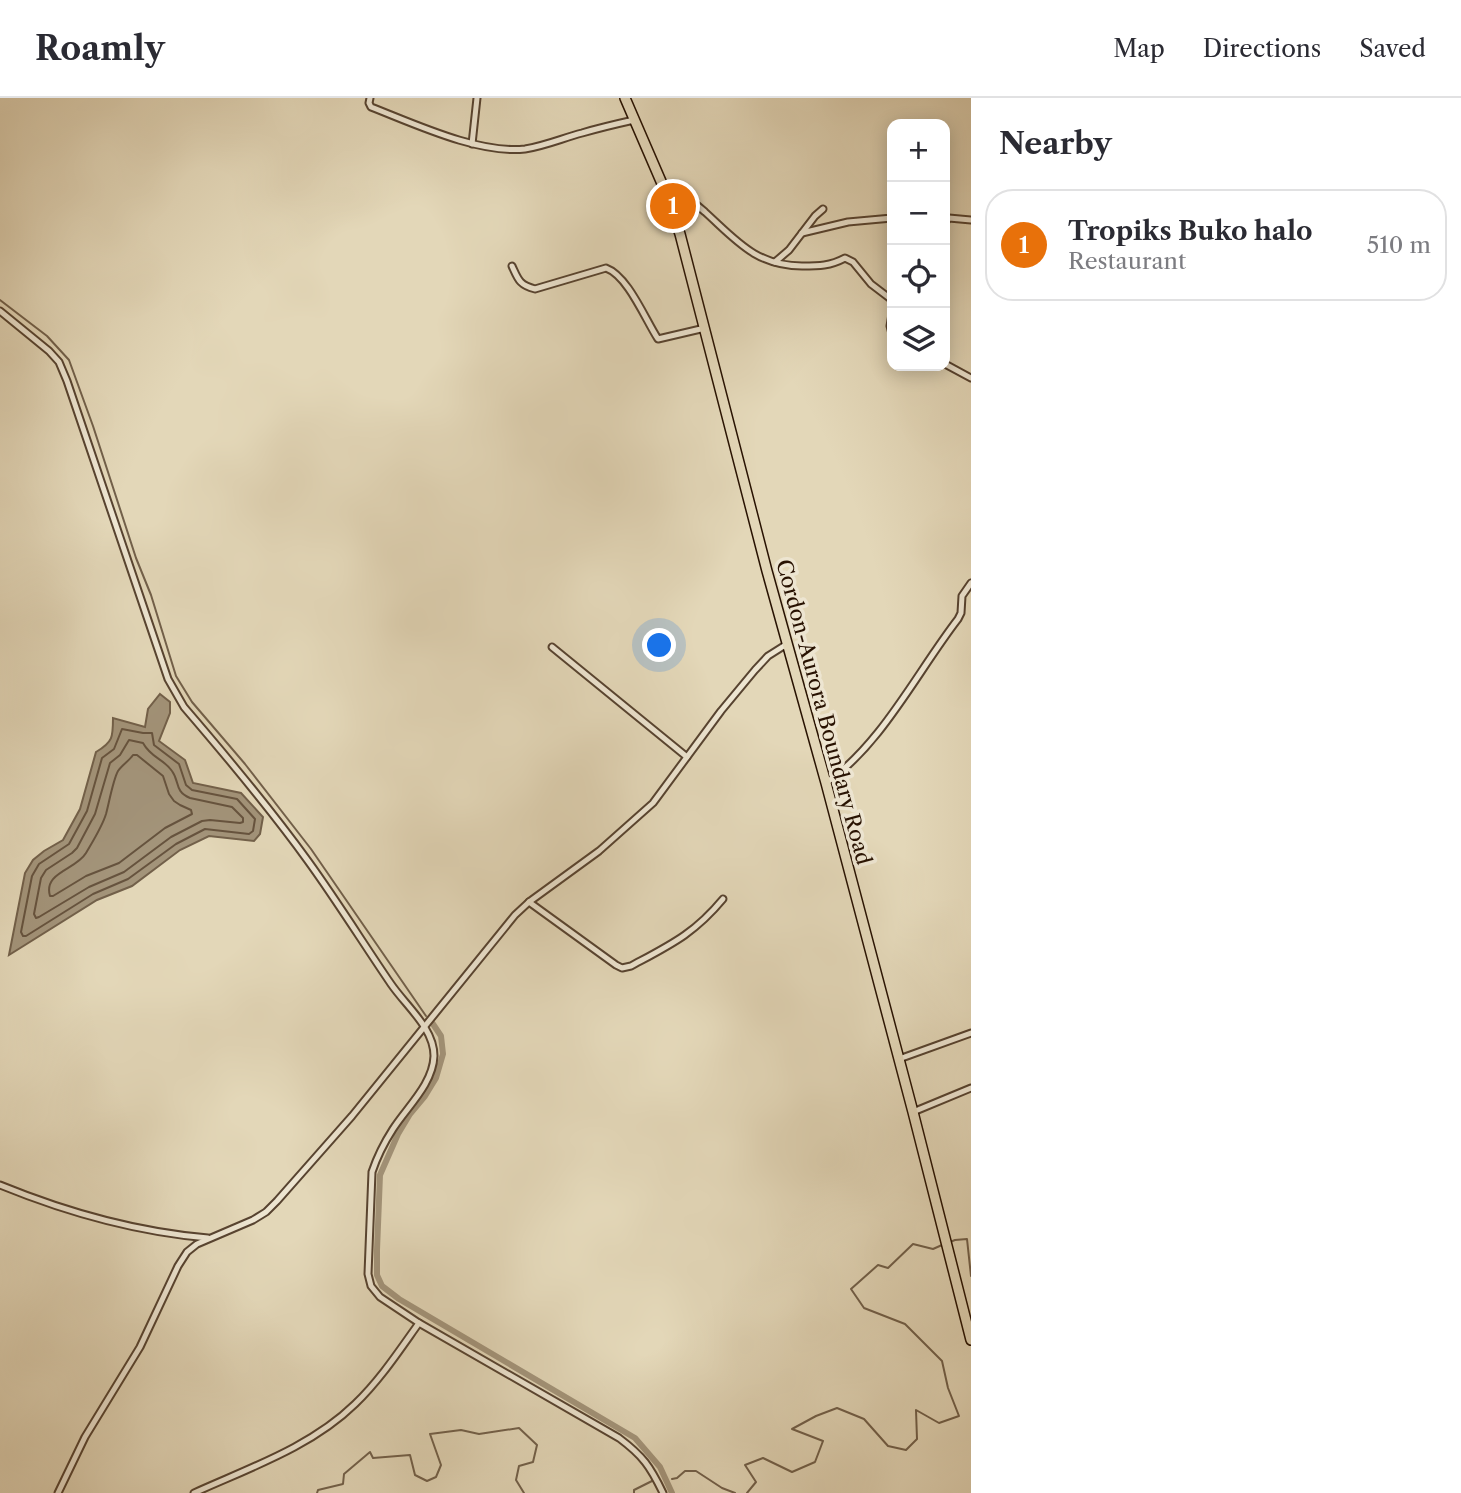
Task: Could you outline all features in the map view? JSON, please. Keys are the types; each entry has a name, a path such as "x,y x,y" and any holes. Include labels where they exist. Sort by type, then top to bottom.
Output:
{"main road":[{"name":"Cordon-Aurora Boundary Road","path":"625,98 663,186 680,234 787,644 914,1112 971,1340"}],"street":[{"path":"370,98 370,106 422,127 471,144 496,148 523,149 540,146 634,120"},
{"path":"471,144 477,98"},
{"path":"663,186 684,194 744,247 761,258 792,266 832,265 845,258 853,262 870,284 887,296"},
{"path":"775,262 789,250 823,209"},
{"path":"802,233 848,222 887,218"},
{"path":"950,219 971,219"},
{"path":"512,266 520,283 535,289 606,268 615,271 633,295 658,339 705,328"},
{"path":"0,311 59,362 168,679 175,692 184,707 294,842 430,1036 433,1067 377,1156 372,1172 368,1274 371,1286 380,1297 419,1323 619,1438 646,1462 663,1493"},
{"path":"950,368 971,378"},
{"path":"826,783 853,762 905,696 958,619 962,596 971,583"},
{"path":"58,1493 85,1437 140,1347 187,1252 197,1244 253,1220 271,1207 352,1116 515,915 599,851 653,803 721,711 764,660 787,644"},
{"path":"552,648 687,757"},
{"path":"529,902 616,965 625,968 690,933 723,899"},
{"path":"899,1059 971,1033"},
{"path":"914,1112 971,1088"},
{"path":"0,1185 47,1203 105,1220 164,1233 211,1238"},
{"path":"194,1493 301,1444 330,1424 355,1405 419,1323"}],"water":[{"path":"160,694 170,702 170,713 159,741 185,760 193,783 241,793 263,817 260,834 254,841 209,836 180,850 132,886 97,900 9,955 25,873 33,860 63,840 80,809 96,752 111,738 113,718 145,727 148,709"}],"waterway":[{"path":"0,300 47,336 69,360 151,595 176,676 192,702 245,764 311,849 426,1016"},
{"path":"433,1024 441,1036 443,1054 436,1078 398,1134 380,1175 377,1275 382,1286 399,1299 635,1438 660,1467 672,1493"},
{"path":"950,1242 967,1239 971,1276"},
{"path":"747,1493 756,1482 745,1465 763,1458 792,1472 815,1462 823,1441 792,1429 837,1408 864,1419 888,1446 906,1450 917,1439 916,1410 939,1423 959,1416 948,1388 942,1361 905,1324 864,1308 851,1289 878,1265 888,1268 913,1244 933,1249 942,1245"},
{"path":"317,1493 318,1490 343,1484 344,1474 370,1452 373,1458 410,1455 415,1475 427,1481 436,1477 441,1465 430,1434 461,1430 479,1434 519,1428 537,1445 533,1462 519,1466 516,1480 524,1493"},
{"path":"672,1479 685,1471 696,1471 735,1493"},
{"path":"634,1493 634,1490 652,1481"}],"place":[{"name":"Tropiks Buko halo","path":"673,206"}]}
